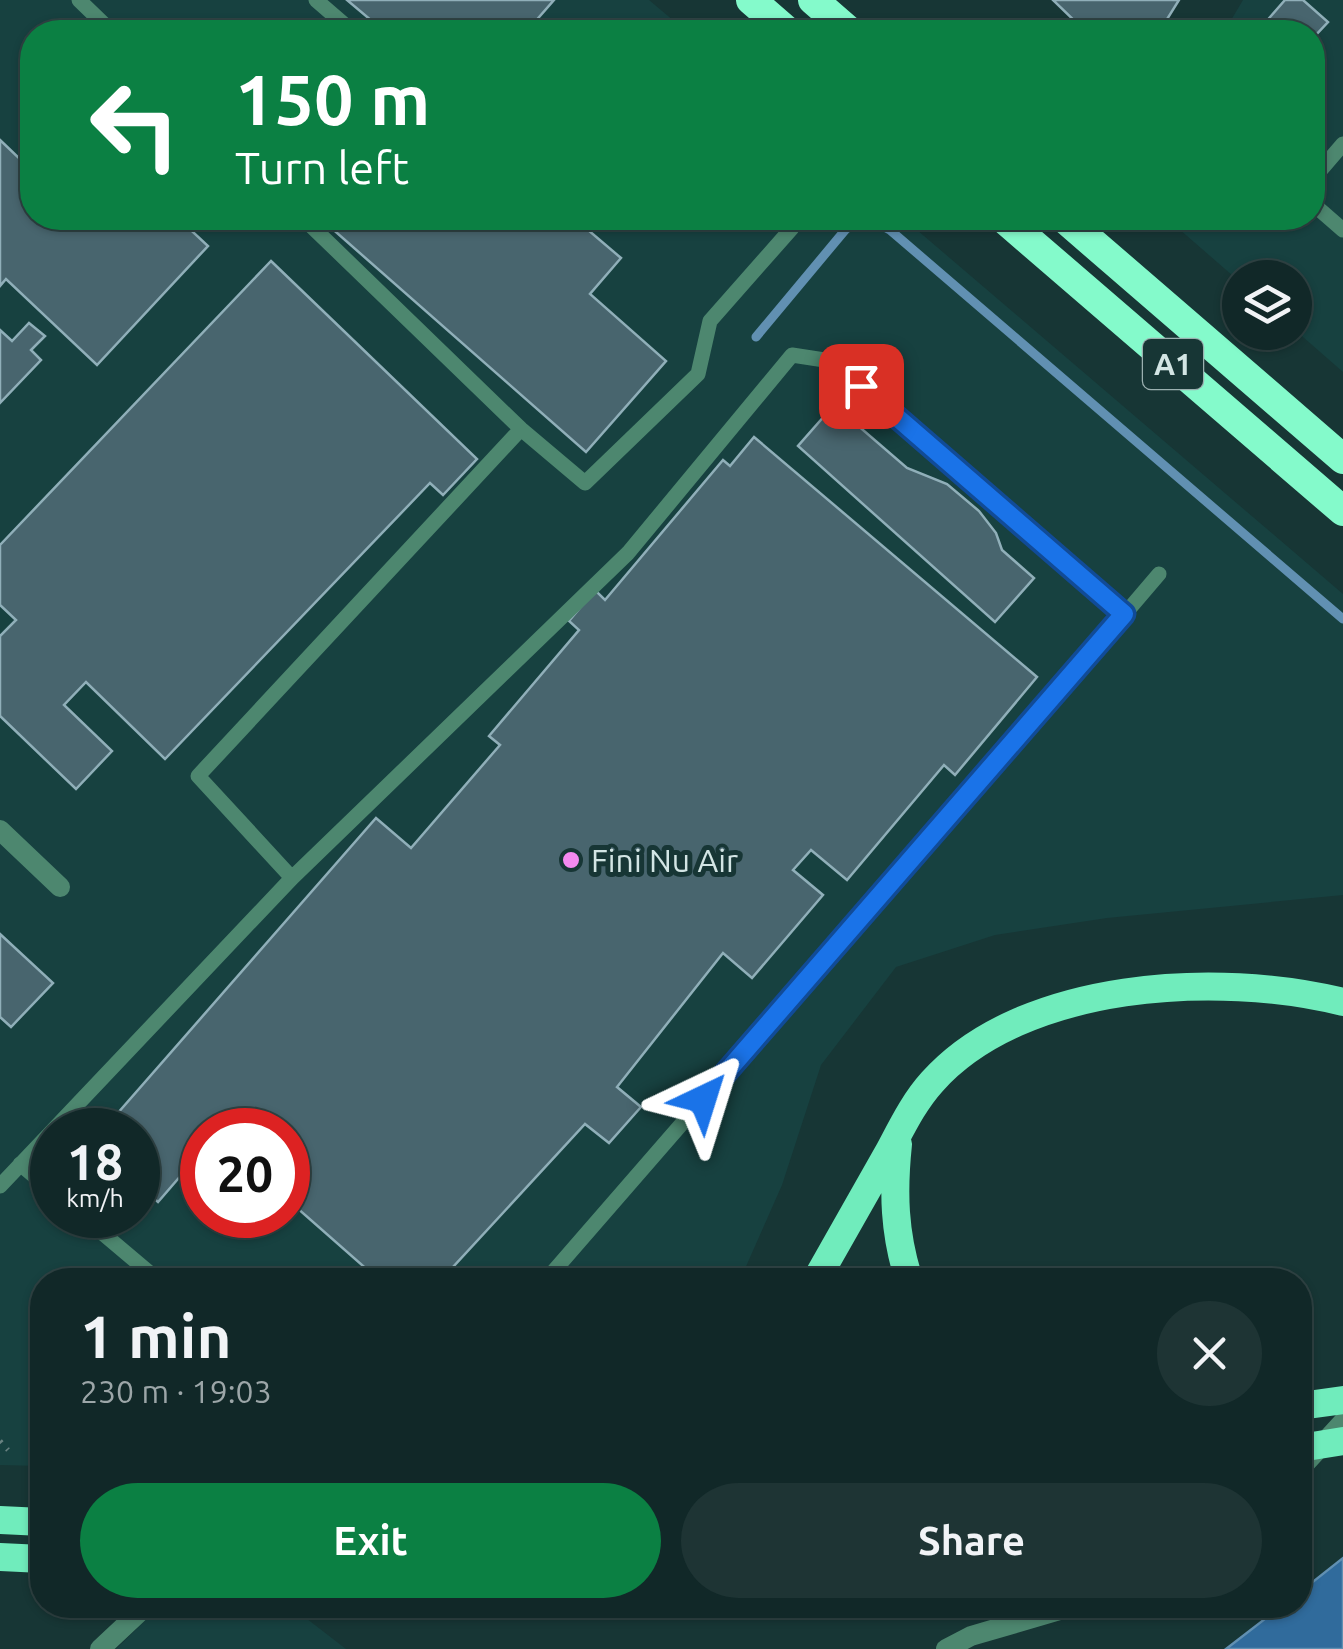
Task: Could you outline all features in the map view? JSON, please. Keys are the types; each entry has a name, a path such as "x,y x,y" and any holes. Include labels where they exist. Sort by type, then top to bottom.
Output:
{"highway":[{"path":"751,0 774,20"},
{"path":"812,0 836,20"},
{"name":"A1","path":"1017,230 1343,511"},
{"name":"A1","path":"1078,230 1343,460"},
{"path":"823,1268 932,1082 966,1051 1008,1024 1046,1009 1156,992 1276,990 1343,1002"},
{"path":"900,1133 892,1198 904,1268"},
{"path":"1312,1404 1343,1400"},
{"path":"1312,1446 1343,1441"},
{"path":"0,1520 30,1521"},
{"path":"0,1557 30,1558"}],"street":[{"path":"0,830 60,886"},
{"path":"1312,1456 1343,1422"},
{"path":"100,1649 133,1618"},
{"path":"946,1649 972,1636 1033,1618"}],"lane":[{"path":"78,0 99,20"},
{"path":"316,0 339,20"},
{"path":"1325,165 1343,144"},
{"path":"315,230 521,429 585,483 698,374 710,322 790,230"},
{"path":"0,1186 292,878 628,552 792,355 832,361 1124,614"},
{"path":"292,878 198,776 521,429"},
{"path":"556,1268 1158,574"},
{"path":"20,1164 30,1172"},
{"path":"109,1238 144,1268"}],"path":[{"path":"0,1441 8,1450"}],"shaded area":[{"path":"0,0 649,0 673,20 20,20 20,230 917,230 1343,594 1343,895 1107,918 995,935 896,967 821,1065 782,1185 745,1268 30,1268 30,1466 0,1465"},
{"path":"1243,0 1343,0 1343,372 1312,345 1312,260 1222,260 1222,266 1180,230 1325,230 1325,20 1231,20"},
{"path":"148,1618 306,1618 346,1649 116,1649"}],"water":[{"path":"1343,1558 1343,1649 1226,1649 1266,1618 1312,1618 1312,1583"}],"building":[{"path":"347,0 554,0 536,20 371,20"},
{"path":"1053,0 1179,0 1166,20 1074,20"},
{"path":"1285,0 1303,0 1328,22 1325,25 1325,20 1268,20"},
{"path":"0,140 20,159 20,230 191,230 208,246 97,365 6,279 0,286"},
{"path":"334,230 588,230 621,258 590,294 666,361 586,452"},
{"path":"271,261 477,459 443,495 430,483 165,759 86,682 64,705 112,751 76,789 0,716 0,636 16,620 0,605 0,545"},
{"path":"29,323 45,336 31,350 41,360 0,403 0,330 12,341"},
{"path":"834,405 907,468 947,484 979,511 996,533 1002,550 1034,578 995,622 798,446"},
{"name":"Fini Nu Air","path":"754,437 1037,677 955,775 944,765 847,880 811,850 793,870 823,895 752,978 723,953 617,1087 641,1107 609,1143 585,1124 452,1268 365,1268 310,1219 310,1108 180,1108 180,1176 160,1200 160,1108 122,1108 376,818 411,848 500,745 489,736 579,630 569,621 595,590 605,600 723,460 730,466"},
{"path":"0,934 53,983 11,1027 0,1017"}],"waterway":[{"path":"756,337 845,230"},
{"path":"890,230 1343,619"}],"place":[{"name":"Fini Nu Air","path":"571,860"}],"route":[{"path":"703,1099 1124,614 861,386"}]}
